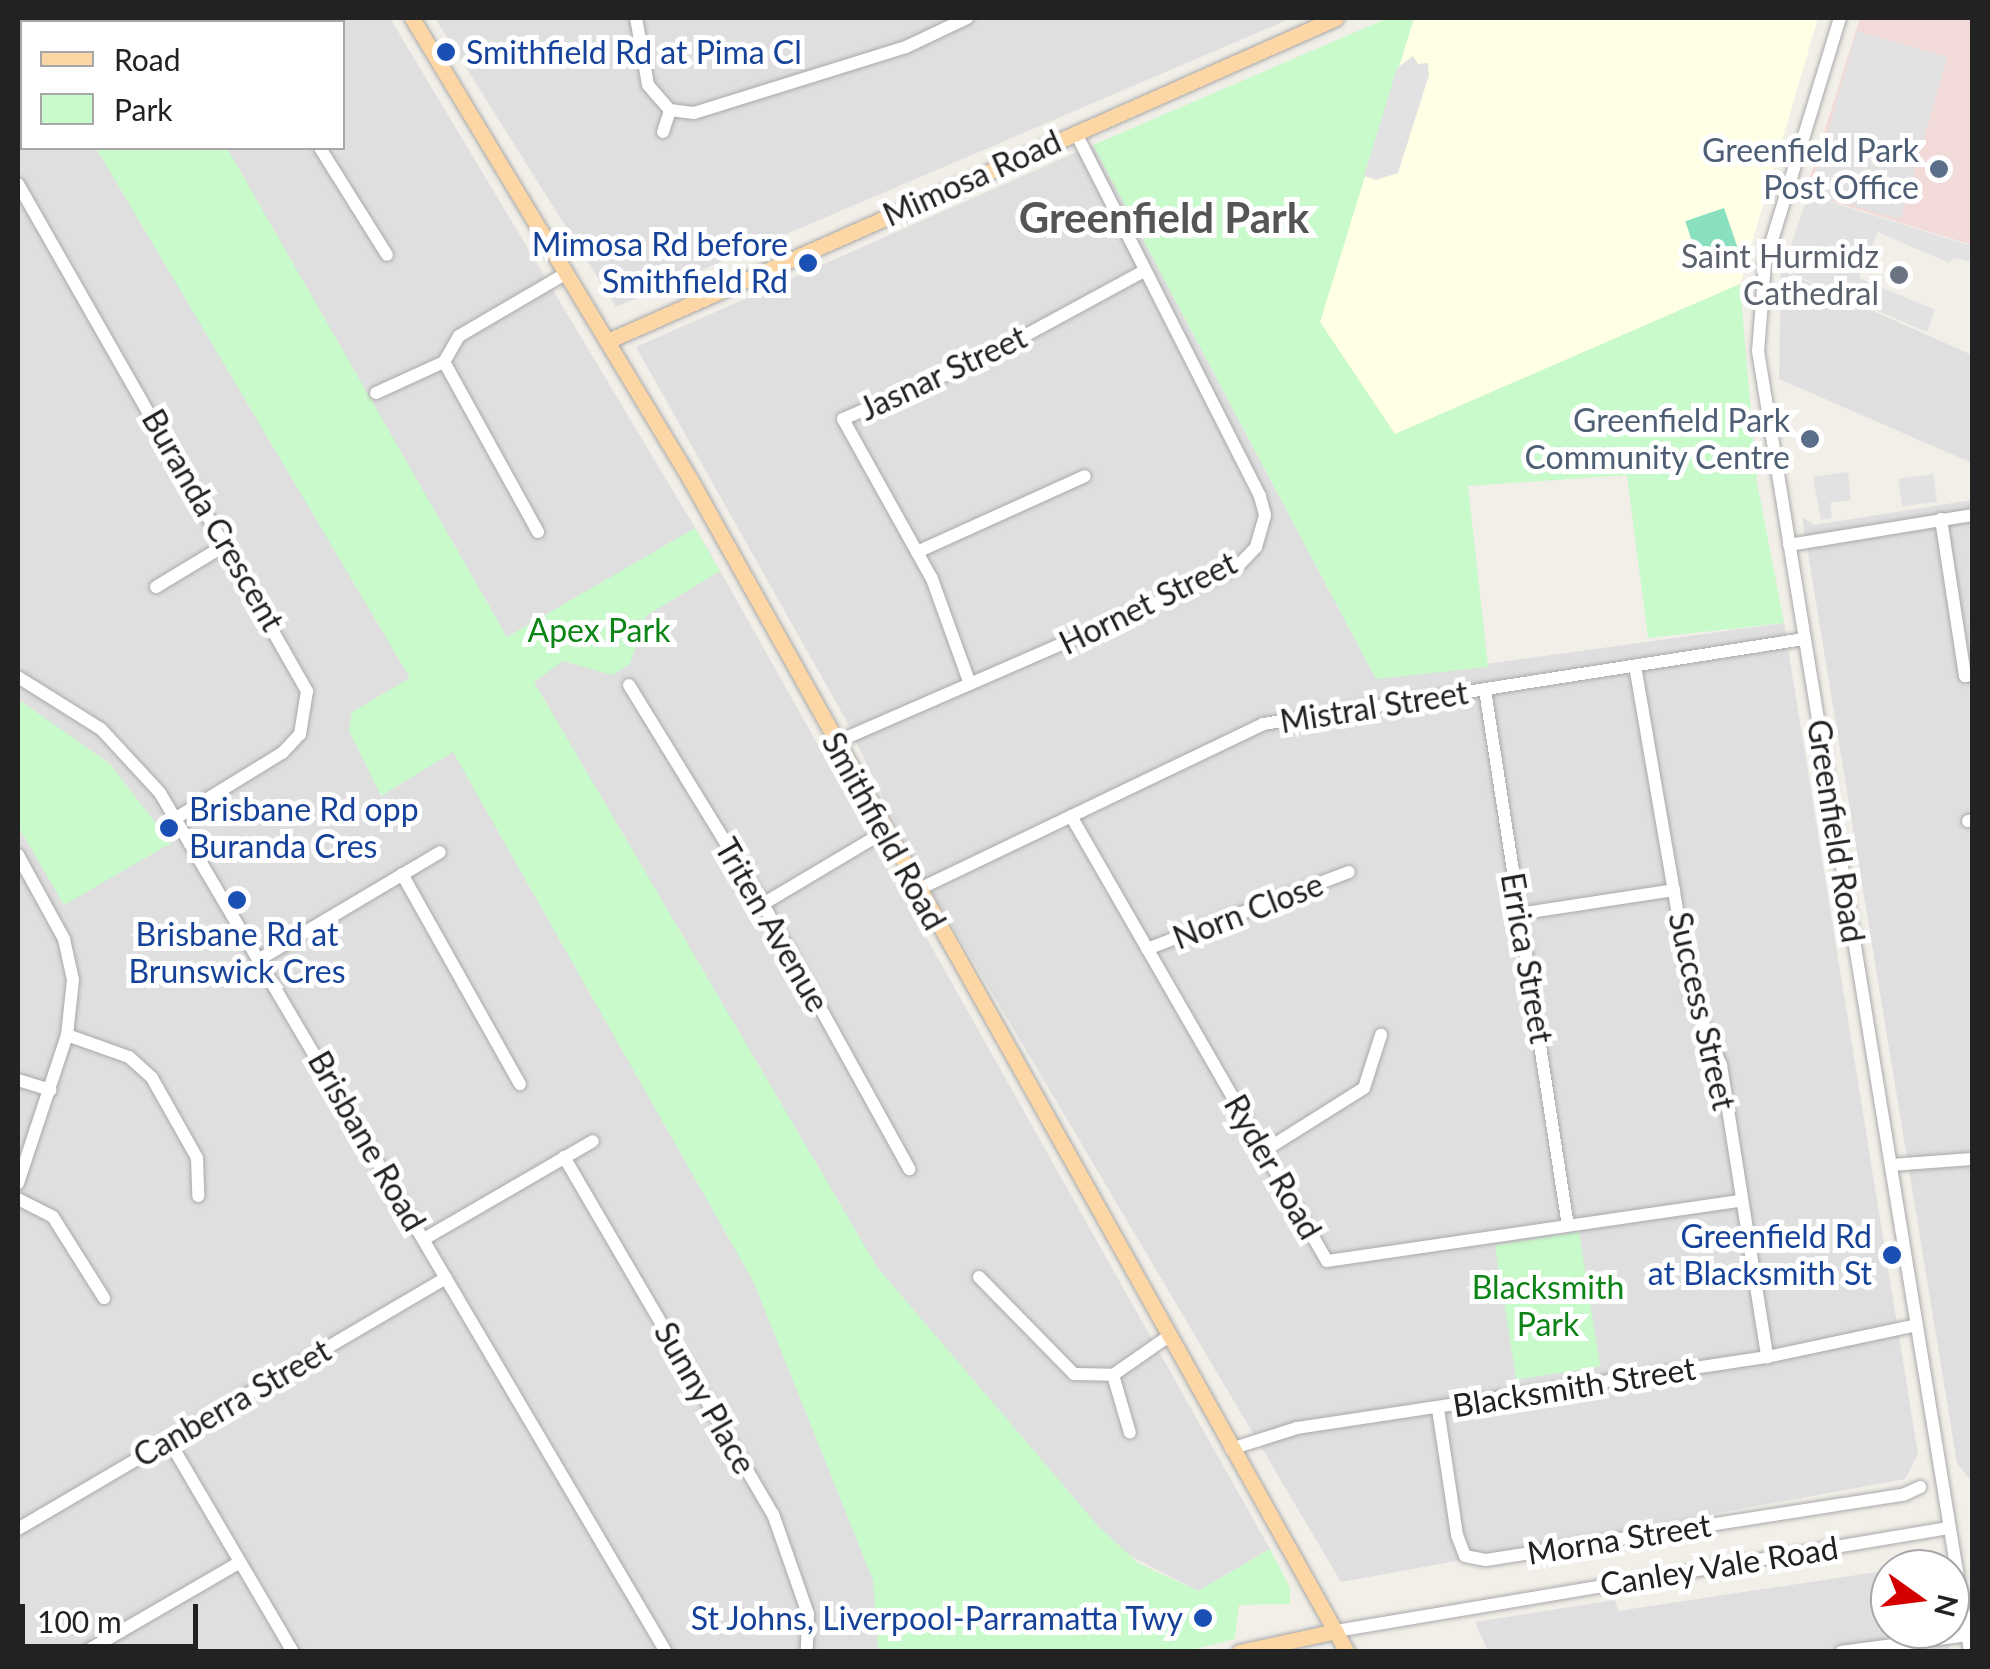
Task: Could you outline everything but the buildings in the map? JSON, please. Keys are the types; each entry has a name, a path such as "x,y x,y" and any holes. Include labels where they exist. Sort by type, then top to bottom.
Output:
{"main road":[{"name":"Smithfield Road","path":"412,18 610,340 1347,1652"},
{"name":"Mimosa Road","path":"610,340 1336,18"},
{"path":"1238,1652 1336,1631"}],"street":[{"path":"636,18 642,68 670,110"},
{"path":"670,110 712,111 794,86 906,48 967,18"},
{"name":"Greenfield Road","path":"1840,18 1758,305 1760,363 1952,1549"},
{"path":"662,132 670,110"},
{"name":"Hornet Street","path":"834,743 1235,570 1256,547 1265,515 1260,496 1076,133"},
{"path":"321,150 386,255"},
{"name":"Buranda Crescent","path":"18,184 285,644 307,691 306,716 282,753 176,818"},
{"name":"Jasnar Street","path":"970,684 917,552 842,419 980,360 1144,272"},
{"path":"376,393 444,362 458,336 567,273"},
{"path":"444,362 538,532"},
{"path":"917,552 1085,476"},
{"path":"1789,545 1972,514"},
{"path":"1941,519 1965,676 1972,675"},
{"path":"156,587 227,544"},
{"name":"Mistral Street","path":"917,890 1263,724 1804,639"},
{"name":"Success Street","path":"1635,666 1693,1001 1721,1065 1739,1201 1767,1357"},
{"name":"Brisbane Road","path":"18,677 72,706 116,742 176,818 666,1652"},
{"name":"Triten Avenue","path":"628,685 763,904 909,1169"},
{"name":"Errica Street","path":"1485,690 1568,1226"},
{"name":"Ryder Road","path":"1071,816 1328,1261 1739,1201"},
{"path":"763,904 884,832"},
{"path":"260,959 440,852"},
{"path":"18,855 69,957 66,1035 18,1183"},
{"name":"Norn Close","path":"1147,949 1349,872"},
{"path":"402,874 520,1084"},
{"path":"1518,914 1674,890"},
{"path":"66,1035 129,1057 152,1078 196,1158 198,1196"},
{"path":"1264,1152 1364,1088 1381,1035"},
{"path":"18,1080 50,1090"},
{"path":"424,1238 593,1141"},
{"name":"Sunny Place","path":"564,1157 773,1514 808,1614 807,1652"},
{"path":"1891,1165 1972,1159"},
{"path":"18,1199 53,1216 104,1298"},
{"path":"979,1277 1074,1374 1113,1375 1169,1336"},
{"name":"Canberra Street","path":"18,1529 446,1278"},
{"name":"Blacksmith Street","path":"1231,1449 1297,1428 1767,1357 1917,1325"},
{"path":"1113,1375 1130,1433"},
{"name":"Morna Street","path":"1438,1408 1457,1536 1466,1556 1486,1560 1920,1487"},
{"path":"168,1440 293,1652"},
{"name":"Canley Vale Road","path":"1336,1631 1948,1528"},
{"path":"85,1652 240,1562"},
{"path":"1841,1652 1870,1648"}],"shaded area":[{"path":"18,18 390,18 709,551 1270,1549 1198,1591 1125,1553 977,1651 18,1651"},
{"path":"435,18 1292,18 616,307"},
{"path":"1414,18 1818,18 1740,284 1395,434 1319,321"},
{"path":"1860,18 1972,18 1972,245 1805,193"},
{"path":"1857,31 1947,57 1901,219 1810,193"},
{"path":"1413,56 1418,64 1428,63 1429,75 1398,173 1376,180 1364,176 1397,68"},
{"path":"1093,145 1376,679 1784,623 1918,1454 1905,1479 1341,1582 908,851 846,720 636,347"},
{"path":"1808,195 1972,246 1972,262 1954,258 1949,263 1878,232 1859,278 1935,310 1927,332 1783,270"},
{"path":"1781,270 1972,355 1972,463 1779,379"},
{"path":"1848,472 1851,500 1830,503 1832,518 1821,520 1813,477"},
{"path":"1933,474 1937,502 1902,507 1898,479"},
{"path":"1972,500 1972,1482 1957,1463 1802,517 1814,525"},
{"path":"1870,1573 1870,1649 1950,1651 1488,1651 1475,1622 1615,1600 1618,1611"}],"green space":[{"path":"1388,18 1414,18 1320,322 1395,434 1740,284 1757,482 1784,623 1648,638 1627,475 1468,486 1488,667 1376,679 1093,145"},
{"name":"Apex Park","path":"97,150 228,150 507,637 695,528 720,571 646,616 630,664 612,675 563,661 534,682 877,1267 1099,1527 1138,1563 1198,1591 1270,1549 1290,1588 1290,1604 1239,1605 1235,1639 1187,1651 878,1651 873,1580 753,1281 453,752 381,796 349,731 352,712 410,678"},
{"path":"1724,208 1738,249 1699,262 1685,221"},
{"path":"18,699 110,764 171,843 64,905 18,826"},
{"name":"Blacksmith Park","path":"1579,1232 1600,1366 1516,1380 1495,1245"}],"place":[{"name":"Smithfield Rd at Pima Cl","path":"446,52"},
{"name":"Greenfield Park Post Office","path":"1939,169"},
{"name":"Mimosa Rd before Smithfield Rd","path":"808,263"},
{"name":"Saint Hurmidz Cathedral","path":"1899,275"},
{"name":"Greenfield Park Community Centre","path":"1810,439"},
{"name":"Brisbane Rd opp Buranda Cres","path":"169,828"},
{"name":"Brisbane Rd at Brunswick Cres","path":"237,900"},
{"name":"Greenfield Rd at Blacksmith St","path":"1892,1255"},
{"name":"St Johns, Liverpool-Parramatta Twy","path":"1203,1618"}],"district":[{"name":"Greenfield Park","path":"1164,217"}]}
